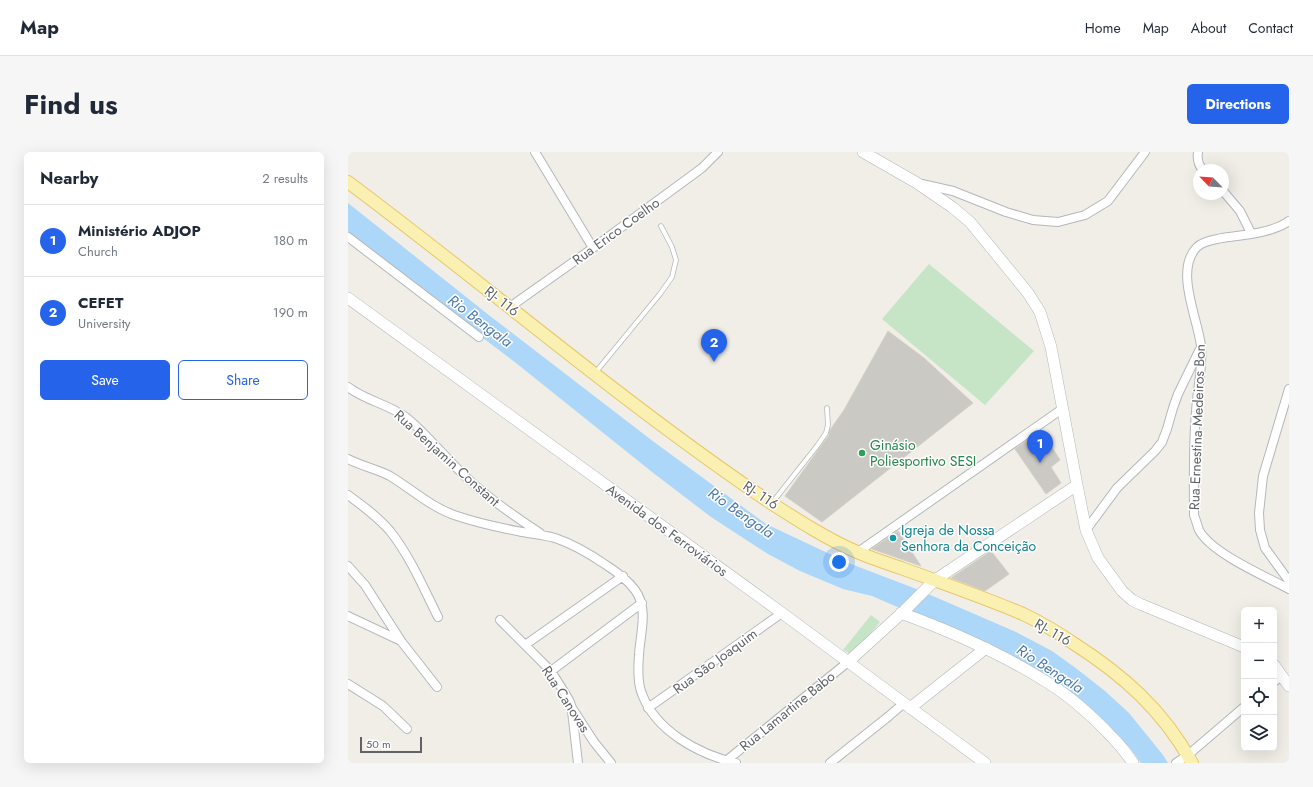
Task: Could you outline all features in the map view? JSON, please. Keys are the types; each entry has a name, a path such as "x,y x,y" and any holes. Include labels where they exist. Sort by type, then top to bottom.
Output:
{"main road":[{"path":"863,152 917,183 952,207 970,222 1028,293 1040,312 1051,347 1086,530 1098,558 1122,591 1140,604 1241,646"},
{"name":"RJ- 116","path":"348,182 701,454 772,503 834,541 858,552 932,583 1024,615 1062,636 1097,659 1138,691 1162,718 1184,760"},
{"name":"Avenida dos Ferroviários","path":"348,298 782,613 985,763"},
{"path":"848,662 903,612 932,583 1077,485"},
{"path":"903,612 986,648 1050,684 1080,707 1113,738 1134,763"},
{"path":"907,705 986,648"},
{"path":"1278,678 1289,686"}],"street":[{"path":"535,152 593,248"},
{"name":"Rua Erico Coelho","path":"510,307 702,168 718,152"},
{"path":"917,183 953,191 1006,212 1033,220 1058,222 1085,216 1108,201 1145,152"},
{"path":"1198,152 1197,157 1199,164"},
{"path":"1229,198 1240,211 1251,234"},
{"name":"Rua Ernestina Medeiros Bon","path":"1289,221 1270,230 1207,241 1197,247 1190,259 1187,274 1189,293 1201,347 1196,412 1194,515 1199,531 1210,543 1225,555 1289,589"},
{"path":"348,237 479,337"},
{"path":"1086,530 1117,488 1155,451 1162,442 1168,430 1172,408 1201,347"},
{"name":"Rua Benjamin Constant","path":"348,387 356,394 394,408 408,419 467,479 509,513 543,535"},
{"path":"1289,389 1263,476 1259,513 1260,530 1266,548 1289,581"},
{"path":"858,552 1062,409"},
{"name":"Rua Benjamin Constant","path":"349,462 389,476 440,509 458,516 554,538 578,548 623,576 636,591 642,603 643,624 639,655 638,681 641,693 648,708 664,727 678,738 726,761 736,763"},
{"path":"348,495 373,514 390,531 403,550 438,618"},
{"path":"348,566 365,585 401,641 437,686"},
{"path":"525,645 623,576"},
{"path":"551,671 642,603"},
{"name":"Rua São Joaquim","path":"648,708 782,613"},
{"path":"348,616 401,641"},
{"name":"Rua Canovas","path":"500,620 551,671 569,700 572,708 594,742 611,763"},
{"name":"Rua Lamartine Babo","path":"726,761 848,662"},
{"path":"348,684 383,706 407,729"},
{"path":"830,763 889,716 907,705"},
{"path":"572,708 578,763"},
{"path":"1184,760 1241,710"}],"lane":[{"path":"595,373 660,294 672,277 676,260 672,247 660,226"},
{"path":"772,503 826,433 828,425 827,408"}],"green space":[{"path":"929,264 1034,351 985,405 882,319"},
{"path":"871,615 880,622 853,655 843,650"}],"water":[{"name":"Rio Bengala","path":"348,203 490,316 654,442 766,524 851,564 919,590 1016,632 1052,651 1105,691 1129,713 1168,763 1141,763 1130,748 1093,711 932,622 872,596 843,589 800,571 768,554 711,517 652,472 516,363 348,235"}],"building":[{"name":"Ginásio Poliesportivo SESI","path":"888,331 924,358 973,403 822,522 785,496 829,435 830,430 844,410"},
{"path":"1041,430 1060,460 1051,467 1061,483 1046,494 1015,449"},
{"name":"Igreja de Nossa Senhora da Conceição","path":"898,531 921,566 872,549"},
{"path":"991,551 1009,574 985,591 951,578"}],"place":[{"name":"CEFET","path":"714,362"},
{"name":"Ginásio Poliesportivo SESI","path":"862,453"},
{"name":"Ministério ADJOP","path":"1040,463"},
{"name":"Igreja de Nossa Senhora da Conceição","path":"893,538"}]}
